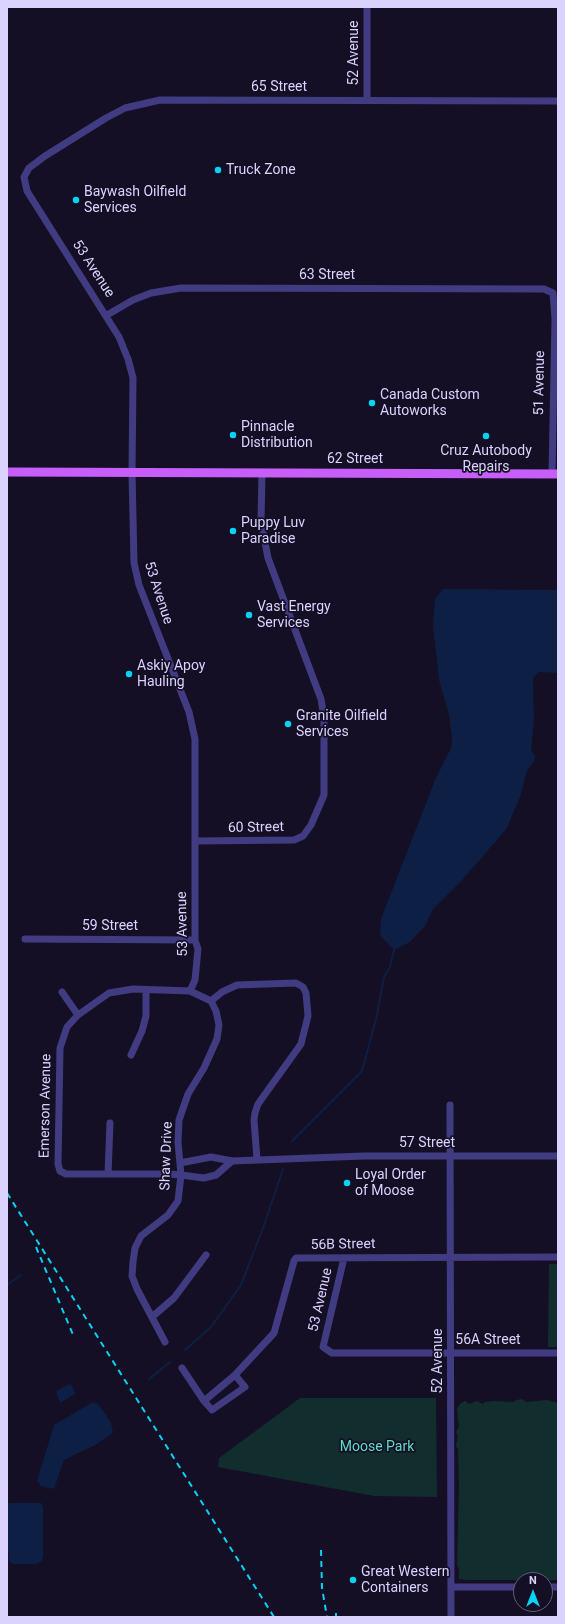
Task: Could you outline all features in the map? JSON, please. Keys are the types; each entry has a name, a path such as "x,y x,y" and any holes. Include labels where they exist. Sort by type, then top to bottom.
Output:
{"main road":[{"name":"62 Street","path":"7,472 555,474"}],"street":[{"name":"52 Avenue","path":"366,100 367,7"},
{"name":"65 Street","path":"24,177 29,168 45,156 106,118 125,108 160,100 558,101"},
{"name":"53 Avenue","path":"24,177 27,191 107,315 123,345 133,378 132,554 136,573 192,722 195,739 195,940 198,949 197,965 190,991"},
{"name":"63 Street","path":"107,315 133,300 151,293 181,288 536,288 544,289 553,293"},
{"name":"51 Avenue","path":"553,293 555,319 555,474"},
{"name":"60 Street","path":"196,841 294,840 302,836 311,825 324,795 324,718 317,686 268,558 261,521 262,473"},
{"name":"59 Street","path":"25,939 195,940"},
{"path":"190,991 210,1001 222,992 237,985 296,983 303,987 306,993 308,1016 301,1044 258,1104 255,1112 254,1120 257,1159"},
{"name":"Emerson Avenue","path":"108,1174 66,1174 60,1171 58,1164 60,1048 67,1027 78,1015 109,993 133,989 190,991"},
{"path":"131,1055 142,1031 146,1016 146,990"},
{"path":"62,992 78,1015"},
{"name":"Shaw Drive","path":"166,1342 137,1289 132,1276 135,1248 146,1231 168,1215 178,1201 181,1175 178,1142 179,1120 183,1107 217,1039 219,1025 216,1011 210,1001"},
{"name":"52 Avenue","path":"450,1104 451,1617"},
{"path":"110,1123 108,1174 181,1175 204,1178 216,1175 232,1160"},
{"name":"57 Street","path":"180,1163 211,1157 232,1160 451,1156 558,1156"},
{"path":"152,1317 174,1298 206,1255"},
{"name":"56B Street","path":"204,1402 236,1374 274,1333 296,1258 558,1257"},
{"name":"53 Avenue","path":"324,1347 344,1258"},
{"name":"56A Street","path":"324,1347 332,1353 558,1353"},
{"path":"182,1368 204,1402 212,1410 245,1387 236,1374"},
{"path":"451,1587 513,1587"}],"green space":[{"path":"549,1264 558,1264 558,1347 548,1347"},
{"name":"Moose Park","path":"300,1398 436,1398 437,1497 374,1496 218,1467 219,1458"},
{"path":"522,1399 526,1402 547,1400 558,1403 558,1580 553,1580 553,1572 513,1572 513,1580 459,1579 459,1569 457,1565 459,1486 458,1449 456,1446 458,1436 456,1432 459,1427 457,1409 460,1404 465,1401 469,1404 477,1401 483,1404 485,1402 494,1401 514,1402"}],"water":[{"path":"443,589 558,590 558,673 539,672 533,678 534,721 531,750 535,756 534,761 527,771 520,797 507,828 463,879 433,909 425,926 410,942 394,950 380,935 381,919 435,780 451,748 452,738 449,715 439,680 433,625 435,599"},
{"path":"70,1384 73,1387 75,1394 60,1403 56,1391"},
{"path":"93,1402 98,1404 106,1415 111,1423 113,1433 95,1445 64,1460 54,1489 41,1486 37,1481 54,1425"},
{"path":"9,1503 41,1503 43,1507 43,1557 41,1562 36,1564 14,1564 9,1562 7,1506"}],"waterway":[{"path":"292,1141 362,1071 377,1015 384,977 390,967 394,950"},
{"path":"185,1350 211,1327 241,1285 263,1228 283,1169"},
{"path":"7,1285 21,1275"},
{"path":"149,1379 170,1362"}],"railway":[{"path":"7,1193 274,1617"},
{"path":"36,1247 74,1337"},
{"path":"321,1550 322,1588 327,1617"}],"place":[{"name":"Truck Zone","path":"218,170"},
{"name":"Baywash Oilfield Services","path":"76,200"},
{"name":"Canada Custom Autoworks","path":"372,403"},
{"name":"Pinnacle Distribution","path":"233,435"},
{"name":"Cruz Autobody Repairs","path":"486,436"},
{"name":"Puppy Luv Paradise","path":"233,531"},
{"name":"Vast Energy Services","path":"249,615"},
{"name":"Askiy Apoy Hauling","path":"129,674"},
{"name":"Granite Oilfield Services","path":"288,724"},
{"name":"Loyal Order of Moose","path":"347,1183"},
{"name":"Great Western Containers","path":"353,1580"}]}
